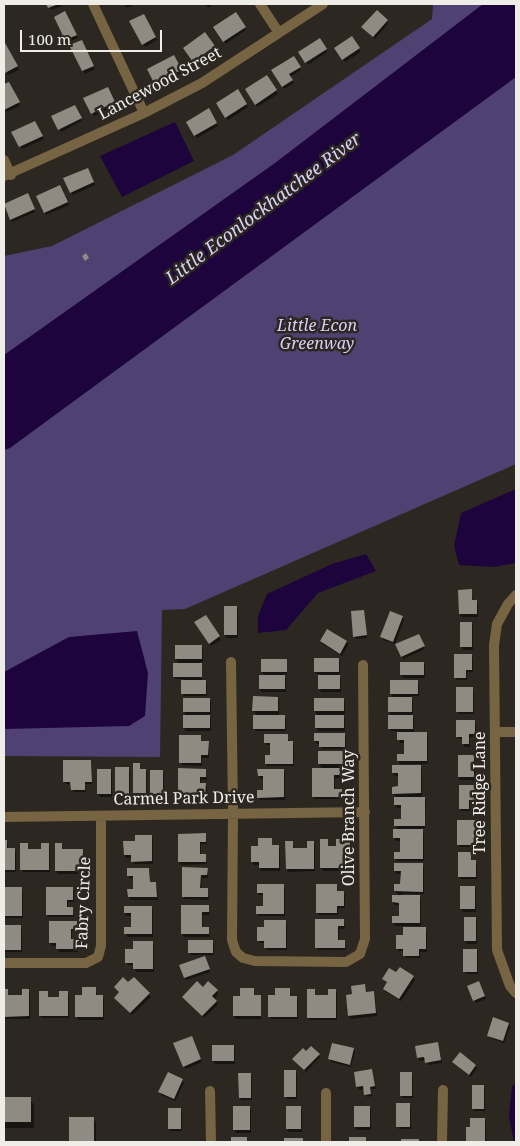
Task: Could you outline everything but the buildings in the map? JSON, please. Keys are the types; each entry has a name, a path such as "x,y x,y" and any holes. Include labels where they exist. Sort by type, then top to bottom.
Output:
{"street":[{"path":"93,4 144,113"},
{"path":"260,4 279,33"},
{"name":"Lancewood Street","path":"7,175 144,113 202,83 323,4"},
{"path":"4,160 7,175"},
{"name":"Tree Ridge Lane","path":"516,595 508,604 497,624 494,645 497,950 510,986 516,993"},
{"path":"230,662 233,813"},
{"name":"Olive Branch Way","path":"233,813 232,940 236,952 243,958 255,962 346,962 360,954 365,939 363,665"},
{"path":"494,732 516,732"},
{"name":"Carmel Park Drive","path":"4,816 365,812"},
{"name":"Fabry Circle","path":"4,963 86,963 98,957 101,946 101,816"},
{"path":"442,1142 443,1090"},
{"path":"210,1091 211,1142"},
{"path":"326,1093 326,1142"}],"green space":[{"name":"Little Econ Greenway","path":"433,4 516,4 516,464 185,609 162,610 160,757 4,756 4,256 52,246 233,155 432,19"}],"water":[{"name":"Little Econlockhatchee River","path":"483,4 516,4 516,77 10,448 4,450 4,355 275,163"},
{"path":"175,122 194,161 122,197 100,156"},
{"path":"516,489 516,563 494,567 459,565 454,546 461,513"},
{"path":"366,554 376,571 318,593 286,630 258,633 258,616 267,594 332,564"},
{"path":"137,631 148,673 145,716 129,726 4,729 4,672 69,637"},
{"path":"516,1083 516,1142 514,1142 509,1117 512,1086"}]}
